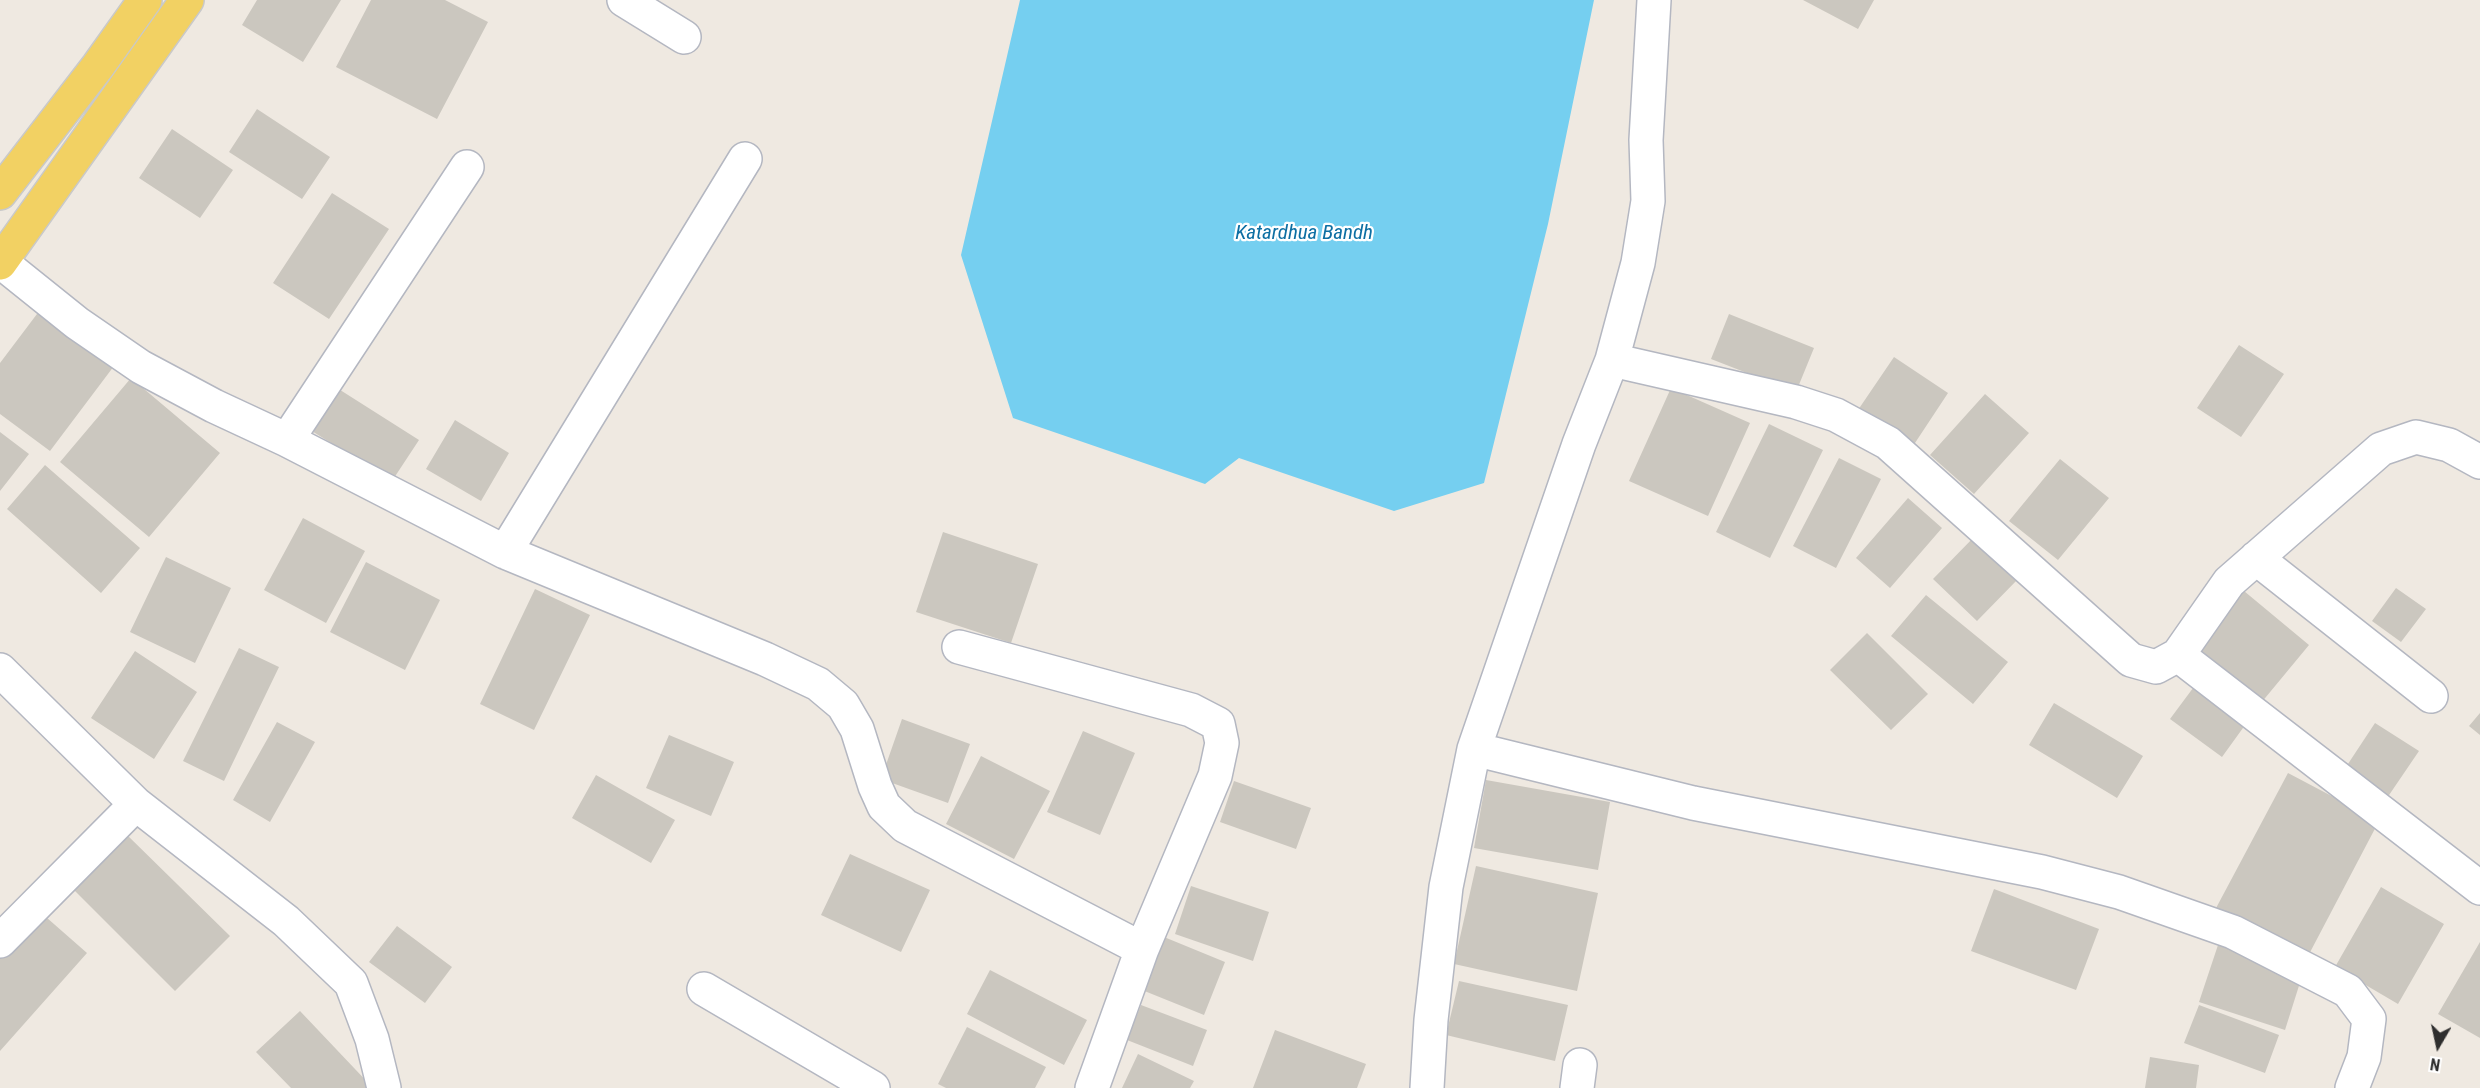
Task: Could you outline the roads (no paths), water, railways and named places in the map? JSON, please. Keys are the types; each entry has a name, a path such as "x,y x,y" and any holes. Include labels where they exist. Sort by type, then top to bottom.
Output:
{"main road":[{"path":"0,193 99,66 145,0"},
{"path":"0,262 187,0"}],"street":[{"path":"624,0 684,37"},
{"path":"1427,1088 1431,1020 1446,887 1474,749 1579,444 1612,360 1638,263 1648,201 1646,140 1654,0"},
{"path":"505,552 745,159"},
{"path":"287,440 467,166"},
{"path":"0,262 77,323 141,367 214,406 287,440 505,552 765,659 818,684 843,705 857,729 874,786 884,806 905,826 1142,949"},
{"path":"1612,360 1796,402 1836,415 1888,443 2131,660 2156,667 2178,655 2229,582 2381,449 2416,437 2450,445 2480,462"},
{"path":"2256,558 2432,696"},
{"path":"959,647 1191,710 1218,723 1222,743 1215,776 1142,949 1092,1088"},
{"path":"2178,655 2480,888"},
{"path":"0,670 136,804 286,921 351,983 372,1039 384,1088"},
{"path":"1474,749 1693,803 2042,872 2119,892 2233,932 2348,991 2362,1009 2369,1019 2364,1057 2352,1088"},
{"path":"0,941 136,804"},
{"path":"704,989 873,1088"}],"water":[{"name":"Katardhua Bandh","path":"1020,0 1594,0 1548,224 1484,483 1394,511 1239,458 1205,484 1013,418 961,255"}]}
